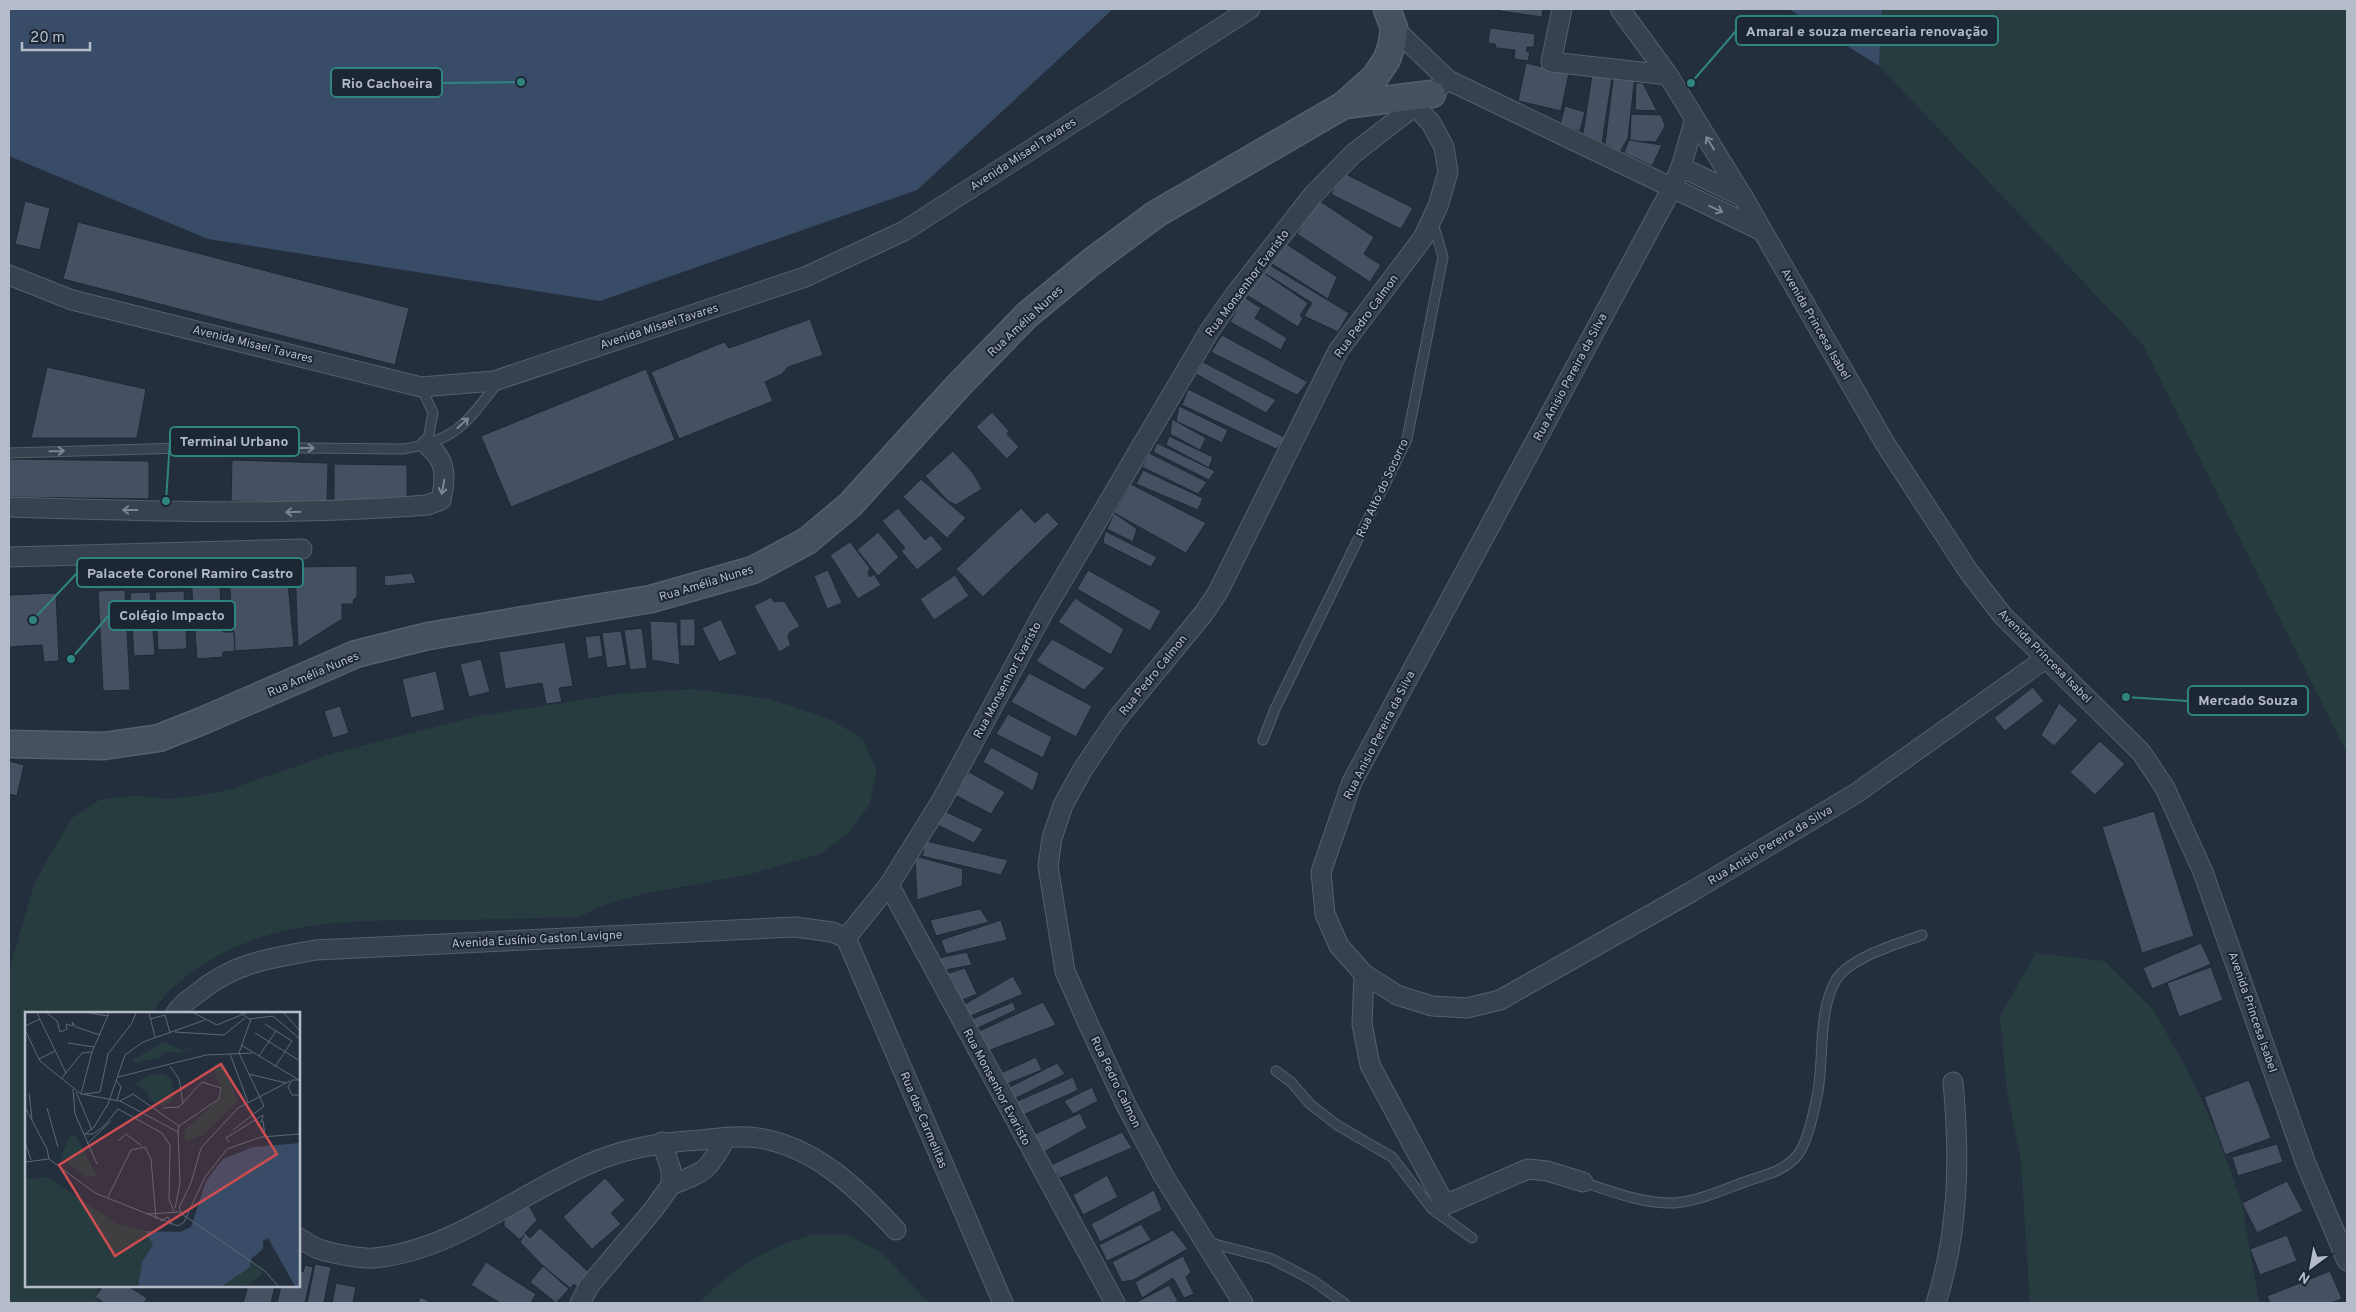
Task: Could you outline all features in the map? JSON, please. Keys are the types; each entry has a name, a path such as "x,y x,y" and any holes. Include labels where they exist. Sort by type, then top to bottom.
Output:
{"main road":[{"name":"Rua Amélia Nunes","path":"9,744 104,746 159,738 356,654 428,636 651,599 753,570 807,541 850,505 958,386 1020,322 1090,264 1156,214 1344,105 1375,77 1388,58 1392,44 1390,18"},
{"path":"1344,105 1432,93"}],"street":[{"name":"Avenida Misael Tavares","path":"9,277 72,300 421,387 494,381 805,277 904,231 1250,9"},
{"path":"1562,9 1551,62 1668,75"},
{"name":"Avenida Princesa Isabel","path":"1620,9 1668,75 1743,197 1760,230 1886,445 1969,572 2003,616 2045,659 2108,717 2141,752 2165,788 2203,872 2306,1164 2347,1261"},
{"name":"Rua Pedro Calmon","path":"1243,1303 1202,1241 1163,1175 1126,1105 1065,971 1048,866 1052,838 1063,805 1083,769 1111,728 1204,613 1218,592 1338,351 1423,238 1438,206 1448,172 1444,147 1431,122 1432,93 1390,18"},
{"path":"1432,93 1672,188 1760,230"},
{"name":"Rua Monsenhor Evaristo","path":"1115,1303 889,885 942,800 1043,613 1210,330 1234,296 1313,195 1354,153 1432,93"},
{"name":"Rua Anisio Pereira da Silva","path":"1695,119 1681,167 1672,188 1352,782 1321,872 1325,914 1339,946 1364,974 1398,995 1432,1006 1467,1008 1500,1000 1691,892 1855,794 2045,659"},
{"path":"1681,167 1743,197"},
{"path":"9,507 240,513 332,511 427,505 441,500 445,481 444,465 436,451 427,445"},
{"path":"9,556 302,548"},
{"path":"846,938 889,885"},
{"name":"Avenida Eusínio Gaston Lavigne","path":"177,1012 180,1007 212,981 253,961 316,950 795,927 832,932 846,938"},
{"name":"Rua das Carmelitas","path":"846,938 1003,1303"},
{"path":"1364,974 1362,1024 1370,1065 1445,1205 1528,1169 1547,1171 1583,1182"},
{"path":"1936,1303 1947,1268 1956,1205 1957,1128 1953,1082"},
{"path":"580,1303 589,1286 653,1210 671,1185 701,1173 711,1165 726,1138"},
{"path":"300,1239 321,1250 372,1258 412,1252 446,1238 592,1162 662,1142 726,1138 758,1138 794,1149 834,1170 864,1196 896,1230"},
{"path":"662,1142 671,1170 671,1185"}],"lane":[{"name":"Rua Alto do Socorro","path":"1263,740 1275,709 1407,439 1443,257 1432,220"},
{"path":"9,453 219,447 402,448 427,445 445,438 480,408 501,378"},
{"path":"421,387 433,413 427,445"},
{"path":"1583,1182 1638,1200 1675,1203 1700,1198 1785,1167 1801,1151 1808,1130 1818,1091 1825,1018 1837,978 1864,958 1922,935"},
{"path":"1276,1071 1291,1082 1310,1104 1337,1125 1392,1157 1432,1209 1472,1238"},
{"path":"1202,1241 1272,1259 1312,1280 1344,1303"}],"green space":[{"path":"1882,9 2347,9 2347,753 2143,345 1879,66"},
{"path":"694,689 768,699 833,721 863,739 877,771 869,805 848,834 820,854 751,874 643,894 607,904 578,917 366,921 332,923 299,928 267,935 235,947 204,964 175,986 153,1012 25,1012 25,1287 97,1287 99,1303 9,1303 9,970 35,882 71,819 101,799 136,796 172,799 228,790 334,753 478,716 619,694"},
{"path":"2036,953 2104,961 2154,1011 2188,1071 2217,1133 2242,1203 2259,1303 2030,1303 2021,1162 2007,1091 2000,1016"},
{"path":"814,1234 848,1235 881,1252 929,1303 698,1303 726,1278 751,1260 780,1246"}],"water":[{"path":"9,9 1113,9 917,190 600,301 208,239 9,156"},
{"path":"1789,9 1882,9 1879,66"}],"building":[{"path":"1501,9 1543,9 1542,17 1500,11"},
{"path":"1490,28 1535,34 1534,47 1527,47 1527,52 1530,52 1528,61 1514,59 1515,50 1496,48 1495,44 1488,43"},
{"path":"1526,63 1569,73 1561,111 1518,101"},
{"path":"1593,68 1613,71 1602,143 1583,134"},
{"path":"1614,72 1635,75 1628,138 1620,152 1605,144"},
{"path":"1636,83 1643,83 1657,111 1635,110"},
{"path":"1565,106 1585,112 1580,131 1560,125"},
{"path":"1631,114 1661,115 1665,126 1656,142 1630,141"},
{"path":"1629,140 1662,145 1652,166 1624,153"},
{"path":"1342,172 1413,208 1401,229 1331,194"},
{"path":"1317,199 1374,237 1364,254 1381,265 1370,282 1297,234"},
{"path":"25,201 50,208 40,250 15,244"},
{"path":"78,222 409,308 395,365 63,279"},
{"path":"1282,241 1337,277 1328,299 1269,262"},
{"path":"1268,264 1349,313 1338,332 1304,316 1312,303 1263,272"},
{"path":"1261,271 1308,303 1300,316 1303,318 1298,327 1245,294"},
{"path":"1244,297 1261,308 1255,318 1287,338 1281,350 1230,322"},
{"path":"810,319 823,355 788,367 782,374 765,382 773,401 679,439 651,372 724,342 729,348"},
{"path":"1222,335 1308,382 1297,395 1211,352"},
{"path":"1203,362 1276,400 1266,413 1196,374"},
{"path":"47,367 146,389 137,438 31,438"},
{"path":"646,369 675,440 511,507 481,436"},
{"path":"1188,389 1286,438 1276,449 1182,405"},
{"path":"1179,406 1228,430 1222,443 1176,421"},
{"path":"992,412 1009,431 1007,434 1019,447 1007,459 976,427"},
{"path":"1172,419 1206,438 1200,450 1170,434"},
{"path":"1169,436 1213,457 1209,468 1166,445"},
{"path":"1157,443 1215,471 1209,480 1153,452"},
{"path":"953,451 973,473 982,489 956,505 948,501 925,476"},
{"path":"1149,453 1207,482 1198,494 1142,467"},
{"path":"9,459 149,461 149,499 9,497"},
{"path":"232,460 328,463 327,503 231,501"},
{"path":"334,464 407,465 407,505 334,504"},
{"path":"1143,470 1203,498 1198,510 1136,484"},
{"path":"921,479 966,518 947,538 903,497"},
{"path":"1131,484 1206,523 1186,553 1114,513"},
{"path":"898,508 925,540 931,535 943,549 917,570 901,551 905,548 882,521"},
{"path":"1021,508 1035,523 1047,512 1059,524 983,597 956,569"},
{"path":"1114,513 1137,529 1133,542 1107,529"},
{"path":"1105,531 1157,557 1151,567 1103,543"},
{"path":"878,532 899,557 878,576 857,550"},
{"path":"850,542 870,568 868,573 870,577 874,574 881,585 858,599 830,555"},
{"path":"357,566 357,597 353,600 354,604 342,604 342,619 298,647 295,567"},
{"path":"828,570 842,603 827,609 814,576"},
{"path":"1088,570 1161,611 1150,631 1077,589"},
{"path":"287,573 294,647 235,651 229,578"},
{"path":"412,573 416,583 385,586 384,576"},
{"path":"955,575 969,596 934,620 920,599"},
{"path":"219,576 223,632 234,632 235,651 223,652 223,657 197,659 191,577"},
{"path":"125,590 130,690 103,691 98,591"},
{"path":"184,591 187,649 158,650 155,592"},
{"path":"150,592 155,655 134,656 130,593"},
{"path":"56,593 59,661 44,662 42,645 9,647 9,595"},
{"path":"771,597 774,602 784,601 800,626 789,633 788,638 791,645 779,652 754,606"},
{"path":"1075,598 1124,629 1111,655 1058,622"},
{"path":"680,619 695,619 695,646 680,646"},
{"path":"721,619 737,654 719,662 702,628"},
{"path":"650,621 677,622 680,665 652,660"},
{"path":"642,628 647,668 630,670 624,630"},
{"path":"621,631 627,665 607,668 602,633"},
{"path":"600,635 603,656 588,659 585,637"},
{"path":"1052,639 1105,668 1084,690 1036,661"},
{"path":"565,642 573,686 559,688 562,702 546,704 542,683 505,689 499,652"},
{"path":"481,659 490,692 469,697 460,664"},
{"path":"436,671 445,710 411,718 402,679"},
{"path":"1029,673 1092,706 1076,737 1011,702"},
{"path":"2033,687 2044,701 2005,731 1994,718"},
{"path":"2059,703 2078,720 2054,746 2041,735"},
{"path":"340,706 349,733 333,738 324,711"},
{"path":"1008,714 1052,737 1043,758 996,734"},
{"path":"2100,741 2125,764 2095,795 2070,772"},
{"path":"991,747 1039,773 1033,791 983,762"},
{"path":"9,761 24,765 17,796 9,794"},
{"path":"969,772 1005,792 991,814 953,794"},
{"path":"942,810 983,829 974,843 934,823"},
{"path":"2154,811 2194,936 2142,953 2102,827"},
{"path":"926,841 1008,860 1001,875 922,856"},
{"path":"915,856 963,869 962,886 917,900"},
{"path":"980,909 989,922 936,936 930,920"},
{"path":"1001,920 1007,940 946,954 941,940"},
{"path":"2201,943 2211,964 2152,989 2143,968"},
{"path":"967,952 972,965 945,970 939,958"},
{"path":"2211,967 2223,1000 2179,1017 2167,983"},
{"path":"965,968 977,994 955,1003 943,975"},
{"path":"1013,976 1023,994 966,1018 960,1007"},
{"path":"1013,1002 1016,1010 976,1029 970,1020"},
{"path":"1043,1002 1056,1025 988,1051 977,1032"},
{"path":"1036,1057 1042,1070 1004,1085 999,1074"},
{"path":"1057,1063 1065,1074 1012,1100 1004,1090"},
{"path":"1073,1077 1078,1090 1023,1115 1013,1103"},
{"path":"2249,1080 2271,1138 2225,1155 2204,1097"},
{"path":"1092,1087 1098,1101 1073,1114 1064,1101"},
{"path":"1080,1113 1087,1128 1042,1153 1033,1135"},
{"path":"1122,1132 1132,1148 1060,1178 1051,1165"},
{"path":"2277,1144 2283,1162 2238,1176 2232,1157"},
{"path":"1107,1175 1118,1197 1083,1215 1073,1195"},
{"path":"605,1178 625,1200 611,1213 621,1224 592,1249 563,1217"},
{"path":"2287,1181 2303,1211 2257,1233 2242,1203"},
{"path":"1154,1190 1162,1210 1100,1242 1091,1224"},
{"path":"528,1204 537,1220 525,1233 530,1238 540,1228 590,1273 577,1287 574,1284 570,1288 543,1266 520,1242 524,1235 520,1240 504,1226 504,1218"},
{"path":"1141,1224 1151,1240 1107,1261 1099,1245"},
{"path":"1173,1230 1188,1249 1133,1280 1122,1282 1112,1262"},
{"path":"2287,1235 2297,1261 2260,1275 2250,1249"},
{"path":"1183,1256 1191,1272 1186,1277 1194,1294 1184,1298 1173,1278 1142,1298 1135,1282"},
{"path":"486,1262 536,1294 531,1303 500,1303 471,1285"},
{"path":"315,1264 331,1267 324,1303 307,1303"},
{"path":"305,1265 313,1267 305,1303 277,1303 281,1287 300,1287 300,1271 303,1272"},
{"path":"543,1266 569,1289 556,1303 530,1282"},
{"path":"2330,1271 2342,1299 2331,1303 2270,1303 2267,1296"},
{"path":"336,1283 356,1287 353,1303 332,1303"},
{"path":"1169,1285 1178,1301 1174,1303 1135,1303"},
{"path":"102,1287 130,1287 147,1298 144,1303 104,1303 95,1297"},
{"path":"248,1287 275,1287 271,1303 243,1303"},
{"path":"421,1297 431,1303 417,1303"}],"place":[{"name":"Rio Cachoeira","path":"521,82"},
{"name":"Amaral e souza mercearia renovação","path":"1691,83"},
{"name":"Terminal Urbano","path":"166,501"},
{"name":"Palacete Coronel Ramiro Castro","path":"33,620"},
{"name":"Colégio Impacto","path":"71,659"},
{"name":"Mercado Souza","path":"2126,697"}]}
